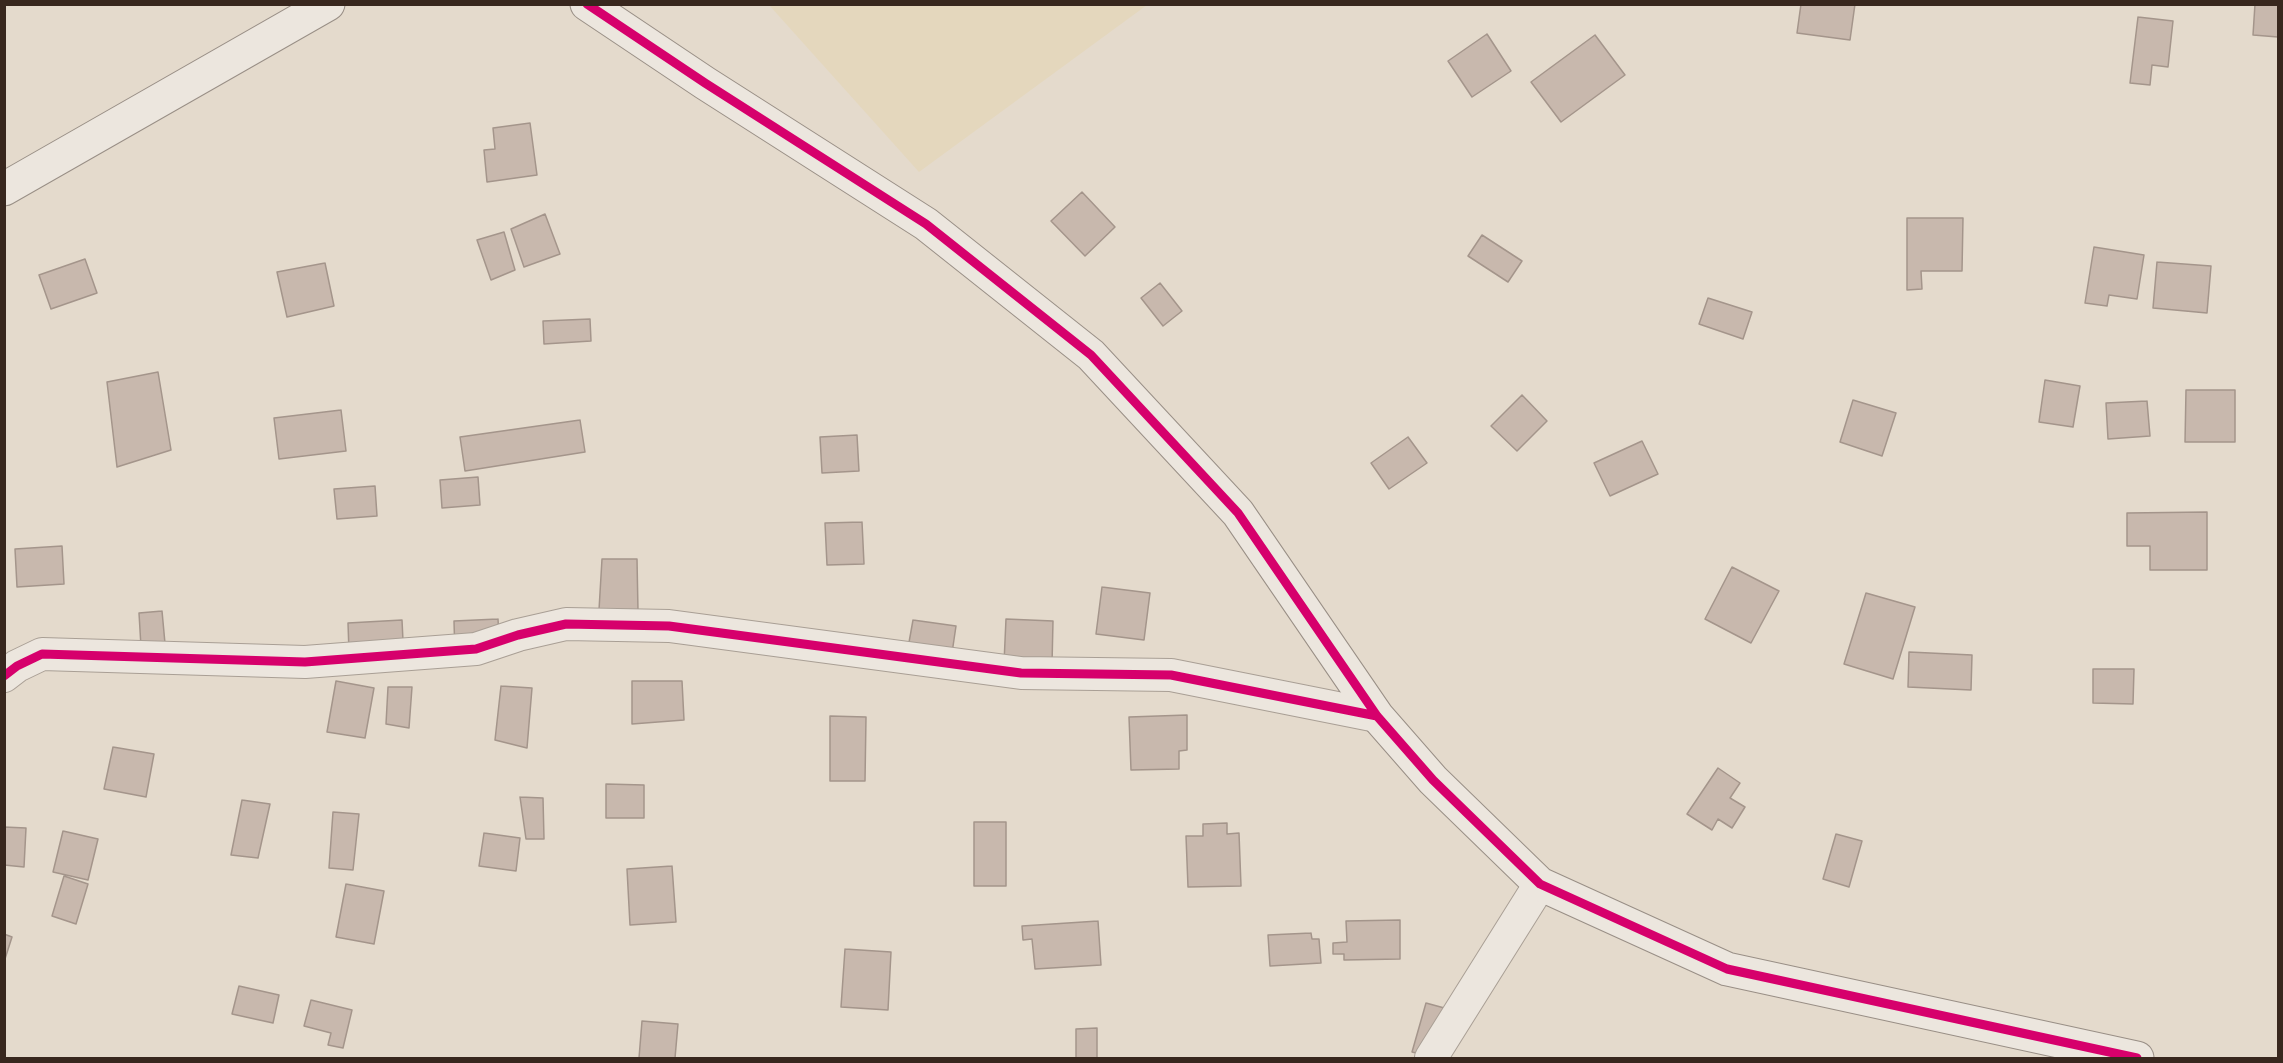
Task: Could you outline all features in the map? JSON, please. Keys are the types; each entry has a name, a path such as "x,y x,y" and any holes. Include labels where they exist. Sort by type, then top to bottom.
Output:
{"street":[{"path":"4,189 328,4"},
{"path":"587,4 705,83 926,224 1091,355 1238,513 1377,716 1433,780 1540,884 1727,969 2137,1059"},
{"path":"4,676 17,666 42,654 305,662 476,649 518,635 566,624 669,626 1021,673 1171,675 1377,716"},
{"path":"1431,1059 1540,884"}],"shaded area":[{"path":"769,5 1147,5 919,172"}],"building":[{"path":"1801,4 1855,4 1850,40 1797,33"},
{"path":"2255,4 2278,4 2278,37 2253,35"},
{"path":"2138,17 2173,21 2168,67 2152,65 2150,85 2130,83"},
{"path":"1487,34 1511,71 1472,97 1448,61"},
{"path":"1595,35 1625,75 1561,122 1531,82"},
{"path":"530,123 537,175 487,182 484,150 495,149 493,128"},
{"path":"1082,192 1115,227 1085,256 1051,221"},
{"path":"545,214 560,254 524,267 511,229"},
{"path":"1907,218 1963,218 1962,271 1921,271 1922,289 1907,290"},
{"path":"504,232 515,270 491,280 477,240"},
{"path":"1482,235 1522,261 1508,282 1468,256"},
{"path":"2094,247 2144,255 2137,299 2109,295 2107,306 2085,303"},
{"path":"85,259 97,293 51,309 39,275"},
{"path":"2157,262 2211,266 2207,313 2153,308"},
{"path":"325,263 334,306 287,317 277,272"},
{"path":"1160,283 1182,311 1163,326 1141,298"},
{"path":"1708,298 1752,312 1743,339 1699,324"},
{"path":"590,319 591,341 544,344 543,321"},
{"path":"158,372 171,450 117,467 107,382"},
{"path":"2045,380 2080,386 2073,427 2039,422"},
{"path":"2186,390 2235,390 2235,442 2185,442"},
{"path":"1522,395 1547,421 1517,451 1491,426"},
{"path":"1853,400 1896,413 1882,456 1840,442"},
{"path":"2147,401 2150,436 2108,439 2106,403"},
{"path":"341,410 346,451 279,459 274,418"},
{"path":"580,420 585,452 465,471 460,437"},
{"path":"857,435 859,471 822,473 820,437"},
{"path":"1408,437 1427,463 1389,489 1371,463"},
{"path":"1642,441 1658,474 1610,496 1594,463"},
{"path":"478,477 480,505 442,508 440,480"},
{"path":"375,486 377,516 337,519 334,489"},
{"path":"2207,512 2207,570 2150,570 2150,546 2127,546 2127,513"},
{"path":"862,522 864,564 827,565 825,523"},
{"path":"62,546 64,584 17,587 15,549"},
{"path":"602,559 637,559 638,611 599,610"},
{"path":"1732,567 1779,591 1751,643 1705,619"},
{"path":"1102,587 1150,593 1144,640 1096,634"},
{"path":"1866,593 1915,607 1893,679 1844,664"},
{"path":"162,611 167,665 142,664 139,613"},
{"path":"498,619 500,654 455,656 454,621"},
{"path":"1006,619 1053,621 1052,665 1004,663"},
{"path":"402,620 404,662 349,652 348,623"},
{"path":"913,620 956,626 952,653 908,648"},
{"path":"1909,652 1972,655 1971,690 1908,687"},
{"path":"2093,669 2134,669 2133,704 2093,703"},
{"path":"336,681 374,688 365,738 327,732"},
{"path":"632,681 682,681 684,720 632,724"},
{"path":"501,686 532,688 527,748 495,740"},
{"path":"388,687 412,687 409,728 386,724"},
{"path":"1187,715 1187,750 1179,751 1179,769 1131,770 1129,717"},
{"path":"830,716 866,717 865,781 830,781"},
{"path":"113,747 154,754 146,797 104,789"},
{"path":"1718,768 1740,783 1730,798 1745,807 1732,828 1718,819 1712,830 1687,814"},
{"path":"606,784 644,785 644,818 606,818"},
{"path":"520,797 543,798 544,839 526,839"},
{"path":"242,800 270,804 258,858 231,855"},
{"path":"333,812 359,814 353,870 329,868"},
{"path":"974,822 1006,822 1006,886 974,886"},
{"path":"1227,823 1227,834 1239,833 1241,886 1188,887 1186,836 1203,836 1203,824"},
{"path":"4,827 26,828 24,867 4,865"},
{"path":"63,831 98,839 88,880 53,872"},
{"path":"484,833 520,838 516,871 479,866"},
{"path":"1836,834 1862,841 1849,887 1823,879"},
{"path":"672,866 676,922 630,925 627,869"},
{"path":"64,876 88,884 76,924 52,916"},
{"path":"346,884 384,891 374,944 336,937"},
{"path":"1400,920 1400,959 1344,960 1344,954 1333,954 1333,943 1347,942 1346,921"},
{"path":"1098,921 1101,965 1035,969 1032,939 1023,940 1022,926"},
{"path":"1311,933 1312,939 1319,939 1321,963 1270,966 1268,935"},
{"path":"4,934 12,937 4,962"},
{"path":"845,949 891,952 888,1010 841,1007"},
{"path":"239,986 279,995 273,1023 232,1014"},
{"path":"311,1000 352,1010 343,1048 328,1045 331,1033 304,1026"},
{"path":"1426,1003 1459,1012 1437,1058 1412,1052"},
{"path":"642,1021 678,1024 675,1058 639,1058"},
{"path":"1097,1028 1097,1058 1076,1058 1076,1029"}],"cycle path":[{"path":"587,4 705,83 926,224 1091,355 1238,513 1377,716 1433,780 1540,884 1727,969 2137,1058"},
{"path":"4,676 17,666 42,654 305,662 476,649 518,635 566,624 669,626 1021,673 1171,675 1377,716"}]}
